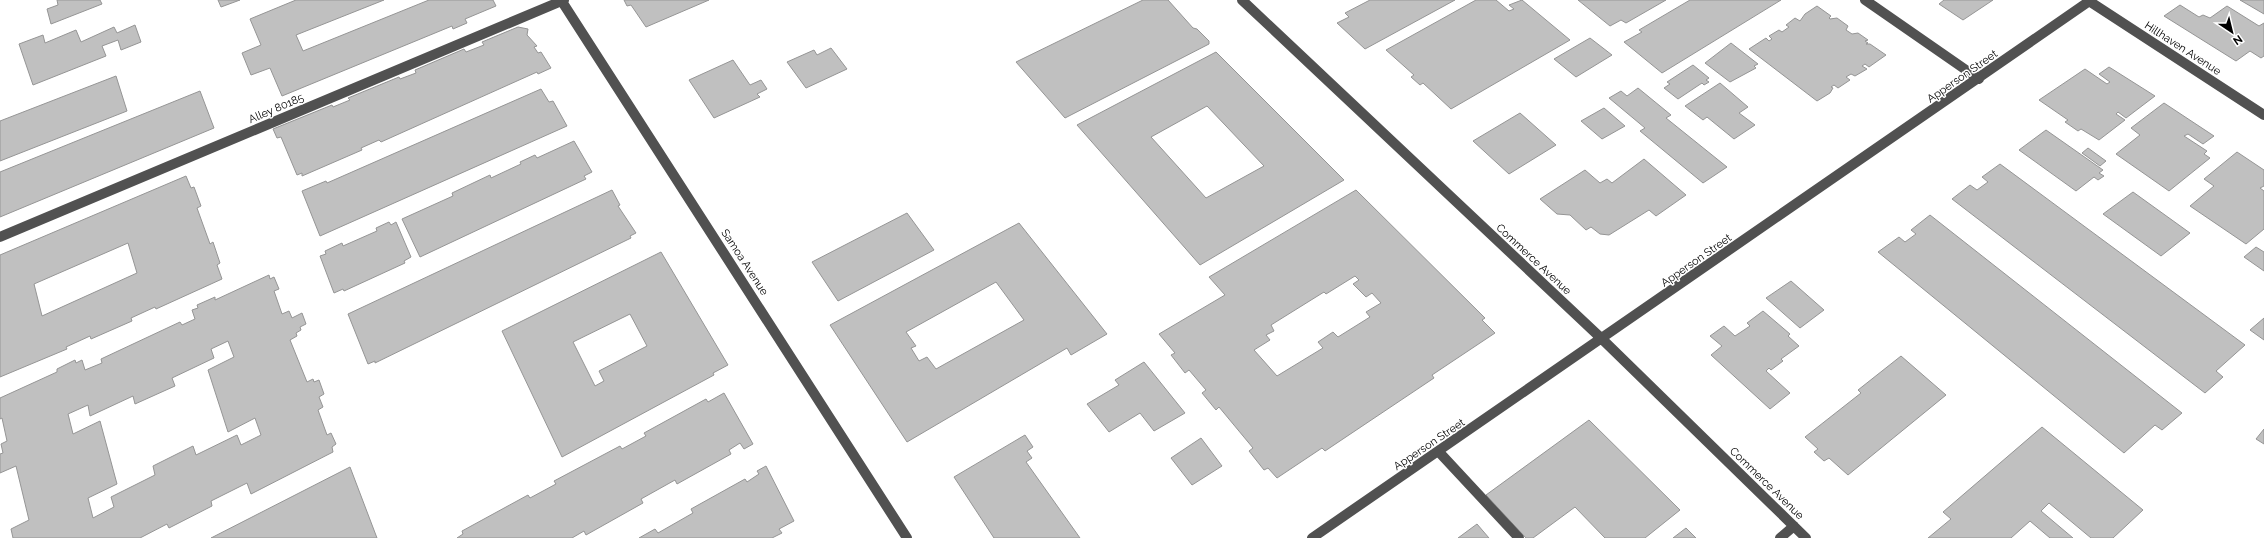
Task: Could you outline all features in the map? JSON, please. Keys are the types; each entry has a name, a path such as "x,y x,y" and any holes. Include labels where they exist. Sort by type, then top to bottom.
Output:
{"street":[{"name":"Alley 80185","path":"0,237 562,0"},
{"name":"Samoa Avenue","path":"562,0 907,538"},
{"name":"Commerce Avenue","path":"1242,0 1602,340 1806,538"},
{"path":"1865,0 1979,79"},
{"name":"Apperson Street","path":"1312,538 1602,340 2090,1"},
{"name":"Hillhaven Avenue","path":"2090,1 2264,115"},
{"path":"1439,452 1519,538"},
{"path":"1780,538 1794,526"}],"building":[{"path":"57,0 100,0 102,4 51,24 47,9 58,5"},
{"path":"218,0 240,0 221,7"},
{"path":"296,0 384,0 296,35 303,51 429,0 493,0 496,6 465,19 467,23 453,29 452,26 282,96 270,68 251,75 242,53 261,45 250,19"},
{"path":"624,0 709,0 646,27 631,5 627,6"},
{"path":"1143,0 1168,0 1193,28 1197,29 1209,41 1209,44 1065,118 1016,62"},
{"path":"1370,0 1455,0 1365,49 1337,23 1349,17 1345,13"},
{"path":"1476,0 1496,0 1509,11 1514,9 1509,5 1522,0 1570,40 1451,109 1423,83 1420,85 1411,77 1414,75 1386,50"},
{"path":"1578,0 1666,0 1626,23 1621,20 1610,26"},
{"path":"1690,0 1781,0 1662,73 1624,42 1642,32 1639,30"},
{"path":"1944,0 1993,0 1963,20 1939,4"},
{"path":"2240,0 2264,0 2264,14"},
{"path":"2180,5 2199,17 2203,15 2210,18 2227,6 2259,26 2264,23 2264,56 2261,58 2250,51 2236,61 2164,16"},
{"path":"1817,6 1831,16 1829,18 1830,19 1837,18 1848,26 1846,30 1852,34 1858,33 1868,40 1865,41 1868,43 1866,44 1870,44 1886,55 1869,67 1865,64 1862,66 1867,69 1855,76 1851,74 1846,77 1850,80 1838,88 1834,85 1831,87 1833,88 1830,93 1817,101 1749,49 1766,38 1769,41 1772,39 1769,36 1779,30 1782,32 1789,27 1786,25 1795,18 1800,21 1805,14"},
{"path":"135,25 141,42 121,50 118,40 102,46 106,56 33,85 19,44 43,35 45,43 76,30 81,42 114,27 117,33"},
{"path":"518,27 528,29 527,35 537,46 534,47 538,53 541,52 551,68 538,74 537,72 381,142 379,140 361,148 362,150 302,176 302,173 297,175 281,137 277,138 273,129 332,105 333,107 350,100 348,98 399,77 400,79 416,73 415,70 464,49 466,52 484,45 482,42"},
{"path":"1590,38 1612,55 1576,77 1554,59"},
{"path":"1731,43 1758,64 1754,66 1756,68 1730,82 1705,63"},
{"path":"831,48 847,69 806,88 787,62 814,50 817,55"},
{"path":"1216,52 1344,180 1200,265 1077,125","holes":["1207,106 1264,166 1206,198 1151,137"]},
{"path":"733,60 750,85 761,80 767,89 757,94 760,97 714,118 689,80"},
{"path":"1693,65 1709,78 1706,80 1709,82 1704,85 1702,83 1678,99 1664,88 1670,84 1667,82"},
{"path":"2109,67 2155,96 2126,118 2118,112 2116,114 2125,120 2099,140 2081,129 2078,131 2065,122 2068,120 2039,100 2085,69 2107,84 2110,82 2099,74"},
{"path":"116,76 127,111 0,161 0,121"},
{"path":"1720,83 1748,107 1739,113 1755,125 1734,139 1707,117 1703,120 1685,106"},
{"path":"1638,88 1671,115 1666,118 1727,167 1703,183 1640,131 1645,128 1609,98 1621,91 1627,96"},
{"path":"541,89 549,102 553,101 567,126 320,236 302,191 326,181 327,183"},
{"path":"200,91 214,128 0,217 0,172"},
{"path":"2164,103 2214,136 2203,144 2188,134 2184,136 2207,151 2204,154 2210,158 2169,191 2116,154 2140,135 2131,128"},
{"path":"1604,108 1625,126 1602,139 1581,121"},
{"path":"1520,113 1556,145 1509,174 1473,141"},
{"path":"2046,130 2103,170 2099,173 2104,176 2098,180 2094,177 2076,191 2019,150"},
{"path":"574,141 592,172 584,176 586,179 420,257 402,219 453,196 452,193 490,175 491,178 521,164 520,162 535,155 537,158"},
{"path":"2088,148 2106,161 2100,166 2082,153"},
{"path":"2237,152 2264,170 2264,186 2260,188 2264,191 2264,229 2246,244 2190,206 2214,186 2204,179"},
{"path":"1644,159 1686,195 1656,216 1649,210 1609,235 1600,234 1591,227 1586,230 1570,215 1557,214 1540,199 1585,170 1600,183 1607,179 1612,183"},
{"path":"2000,164 2245,345 2216,371 2223,377 2205,393 1952,199 1970,185 1977,190 1988,182 1982,177"},
{"path":"186,176 191,188 194,187 201,206 197,208 210,244 213,242 220,263 217,265 222,279 156,309 155,307 131,318 132,321 91,339 90,336 66,347 67,349 0,377 0,255","holes":["128,243 137,273 42,316 34,284"]},
{"path":"612,190 620,205 618,206 636,233 630,236 631,238 375,363 375,361 368,364 348,314"},
{"path":"1356,190 1485,318 1482,320 1495,333 1432,375 1434,378 1325,451 1322,448 1277,478 1268,468 1264,470 1249,451 1253,448 1219,407 1216,410 1202,393 1206,390 1189,370 1185,373 1171,355 1175,353 1159,334 1225,295 1209,277","holes":["1355,276 1359,280 1353,284 1366,297 1372,293 1381,303 1366,312 1370,317 1338,337 1333,332 1318,342 1323,348 1277,376 1254,350 1270,340 1266,335 1274,331 1271,325 1324,292 1326,294"]},
{"path":"2133,192 2190,233 2161,256 2103,214"},
{"path":"907,213 934,250 838,301 812,262"},
{"path":"1930,215 2182,413 2162,430 2155,425 2124,453 1878,252 1899,237 1905,242 1916,234 1911,230"},
{"path":"389,222 391,225 396,222 411,257 404,261 405,263 344,291 343,289 334,293 320,256 326,254 325,251 342,243 343,246 377,231 376,228"},
{"path":"1019,223 1107,334 1071,355 1067,348 907,442 830,325","holes":["996,282 1024,320 936,369 927,357 919,361 911,348 916,346 906,332"]},
{"path":"2256,247 2264,252 2264,271 2244,257"},
{"path":"661,252 728,365 713,373 714,375 562,457 502,331","holes":["630,314 647,346 599,371 604,381 595,386 573,342"]},
{"path":"269,275 270,279 274,277 279,289 274,291 282,314 289,311 292,318 302,313 306,324 300,327 301,330 296,333 297,336 290,340 307,382 313,379 314,382 319,380 324,394 319,397 323,407 318,410 327,435 331,433 336,444 332,447 333,452 251,494 247,483 211,501 212,506 169,528 167,524 140,538 13,538 11,529 29,520 16,466 0,473 0,454 3,453 1,444 7,441 2,418 0,419 0,398 57,372 57,369 75,360 76,363 82,360 85,370 102,363 101,359 180,322 182,325 195,319 192,310 198,308 197,305 215,297 215,300","holes":["228,341 234,357 208,370 228,432 255,418 261,435 241,445 237,435 196,455 193,446 153,466 155,475 111,497 114,507 93,518 88,498 117,484 100,421 73,434 68,414 88,405 90,416 133,396 135,404 175,386 172,378 214,358 211,349"]},
{"path":"1791,281 1824,310 1800,328 1766,298"},
{"path":"1763,311 1790,334 1788,336 1799,346 1781,359 1783,361 1771,370 1769,368 1766,371 1790,393 1770,409 1711,355 1722,346 1710,336 1724,326 1735,336 1750,326 1747,323"},
{"path":"2264,318 2264,340 2250,330"},
{"path":"1901,356 1946,395 1848,475 1829,458 1824,461 1814,452 1818,449 1805,437 1861,393 1858,390"},
{"path":"1144,362 1185,413 1154,431 1140,413 1109,432 1087,404 1119,385 1115,380"},
{"path":"724,393 753,444 744,449 740,443 729,450 731,454 677,484 675,480 641,499 643,503 586,535 584,531 572,538 457,538 463,534 462,531 528,495 530,498 556,484 554,481 620,446 622,449 646,436 644,433 706,399 708,402"},
{"path":"1589,420 1680,510 1645,538 1605,538 1575,507 1533,538 1526,538 1486,495"},
{"path":"2042,427 2143,510 2113,538 2091,538 2049,503 2041,511 2073,538 2050,538 2030,521 2011,538 1928,538 1951,519 1943,512"},
{"path":"2264,429 2264,444 2256,439"},
{"path":"1025,435 1033,447 1027,451 1032,458 1026,462 1080,538 994,538 954,477"},
{"path":"1201,438 1222,466 1192,485 1171,458"},
{"path":"766,466 794,521 779,529 782,533 772,538 639,538 655,529 658,533 693,513 691,509 745,479 747,482 759,474 757,471"},
{"path":"350,467 377,538 211,538"},
{"path":"1477,524 1489,538 1458,538"},
{"path":"1686,528 1696,538 1673,538"}]}
